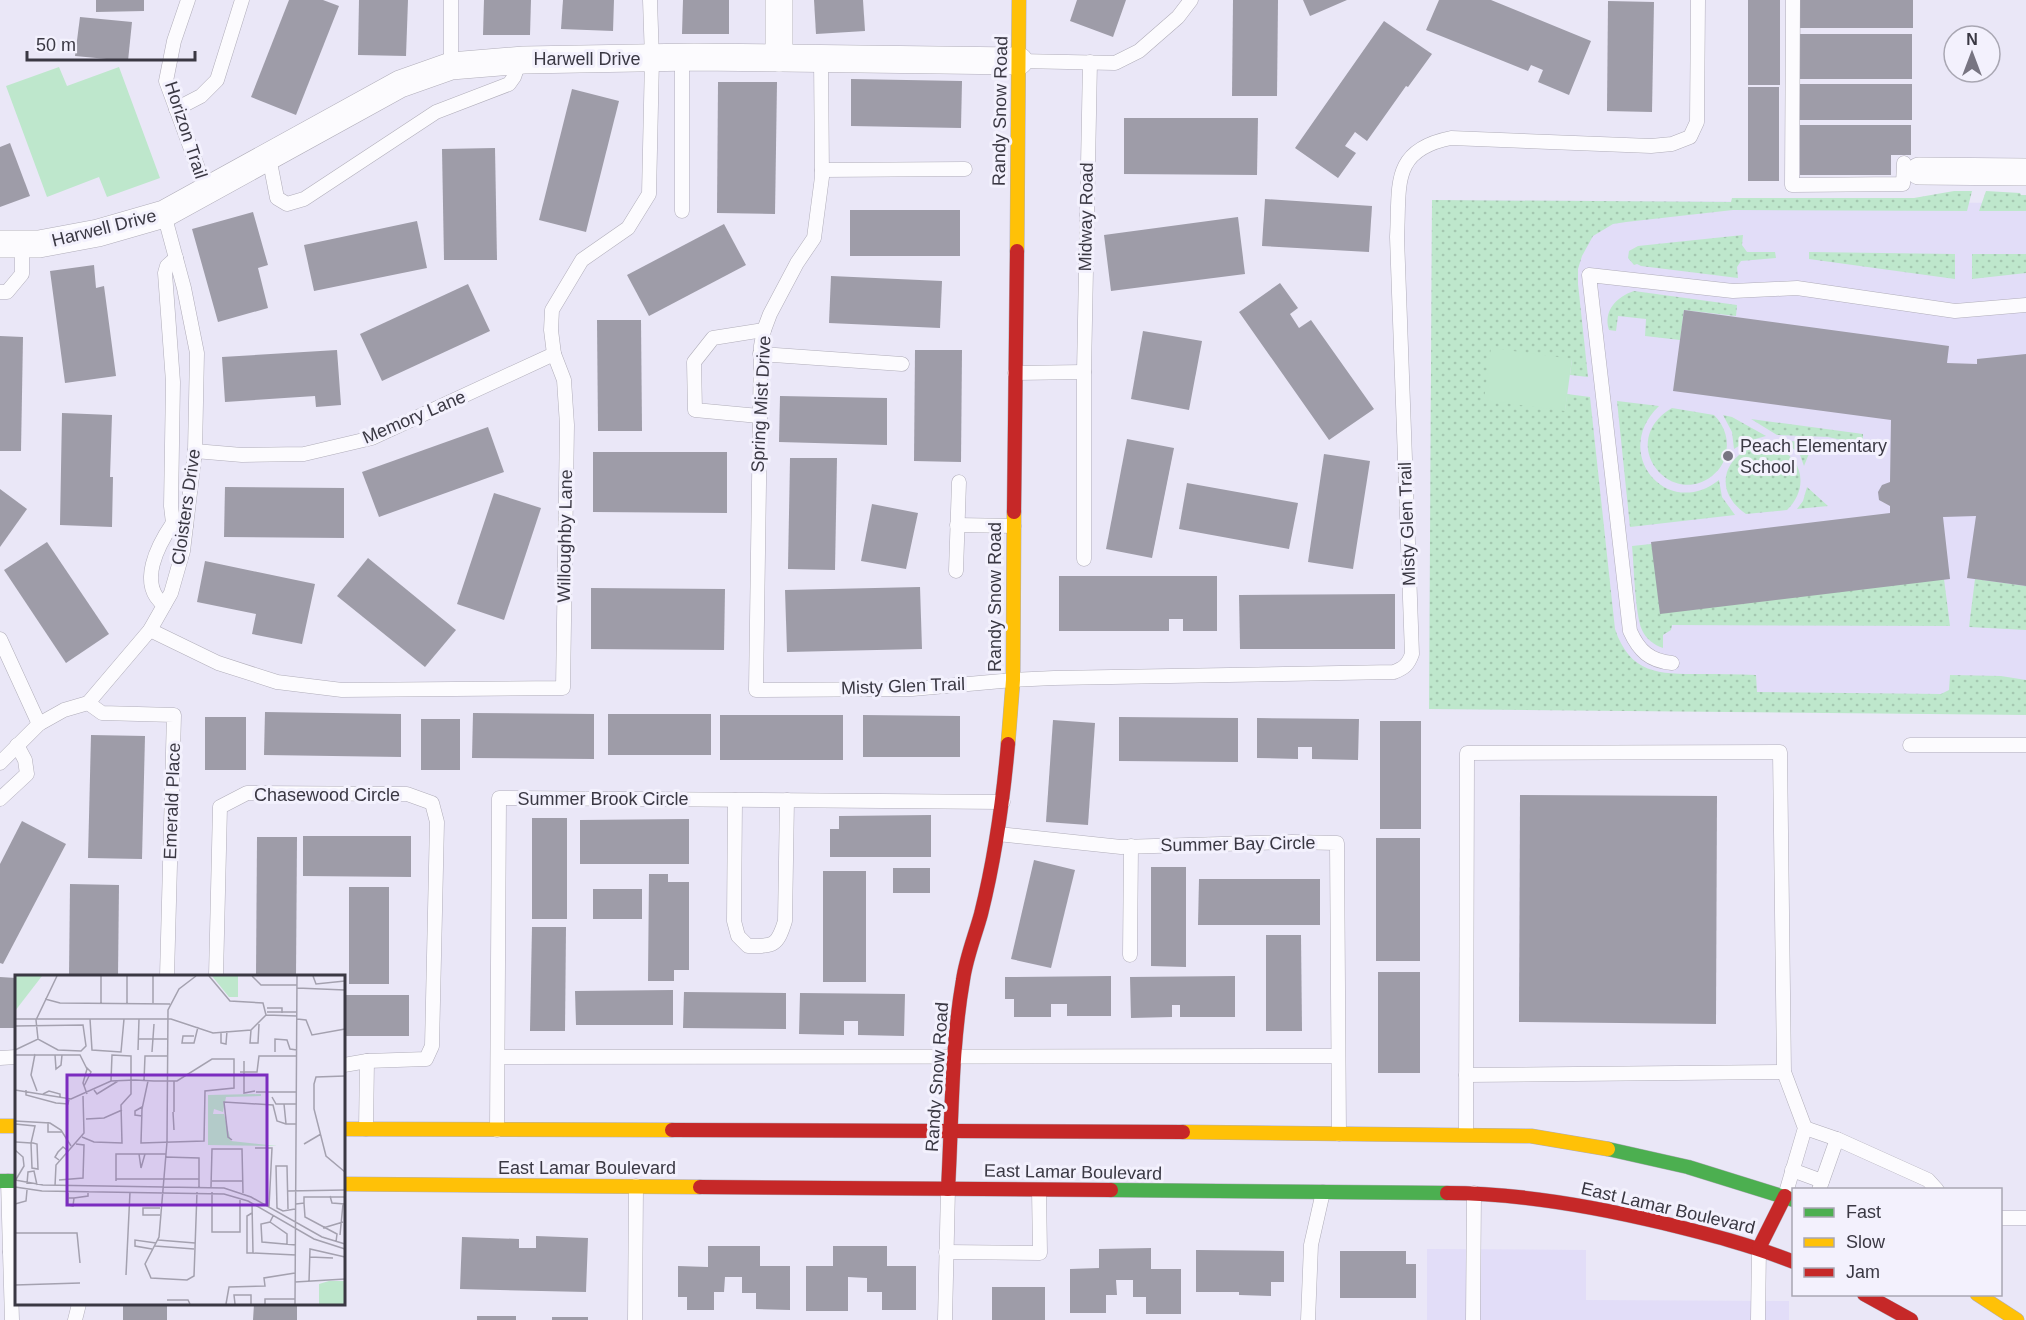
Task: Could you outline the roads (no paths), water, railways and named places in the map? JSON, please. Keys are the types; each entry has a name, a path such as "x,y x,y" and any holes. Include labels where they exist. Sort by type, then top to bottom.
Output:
{"main road":[{"name":"Randy Snow Road","path":"948,1189 954,1057 963,977 981,914 998,834 1003,802 1013,680 1019,0"},
{"path":"0,1125 15,1126"},
{"name":"East Lamar Boulevard","path":"345,1129 1136,1131 1531,1136 1597,1146 1688,1167 1789,1198"},
{"name":"East Lamar Boulevard","path":"345,1184 1474,1193 1595,1207 1759,1248 1792,1261"},
{"path":"1759,1248 1789,1198"},
{"path":"1867,1296 1911,1320"},
{"path":"1980,1296 2017,1320"}],"street":[{"path":"779,0 779,58"},
{"name":"Harwell Drive","path":"11,244 39,244 98,233 164,214 400,84 451,66 520,60 682,58 1019,62"},
{"path":"1911,167 2026,172"}],"lane":[{"name":"Horizon Trail","path":"188,0 174,41 166,81 206,190"},
{"path":"177,109 201,96 217,80 242,0"},
{"path":"451,0 451,66"},
{"name":"Willoughby Lane","path":"150,630 218,663 277,682 342,690 563,688 567,425 564,380 554,354 551,330 552,309 582,260 628,228 649,194 652,59 650,0"},
{"name":"Harwell Drive","path":"1019,62 1115,63 1139,51 1178,16 1191,0"},
{"name":"Misty Glen Trail","path":"756,690 912,689 1054,678 1394,672 1404,668 1412,654 1397,237 1401,177 1404,166 1412,155 1424,146 1451,138 1651,146 1672,144 1690,137 1697,122 1698,0"},
{"path":"1793,0 1792,186 1903,184 1911,167"},
{"path":"682,58 682,211"},
{"name":"Spring Mist Drive","path":"756,690 760,354 764,330 770,314 797,263 814,238 822,170 821,59"},
{"path":"269,156 277,198 287,204 304,199 436,112 509,84 520,60"},
{"name":"Midway Road","path":"1084,559 1084,372 1090,62"},
{"path":"822,170 965,169"},
{"name":"Cloisters Drive","path":"88,703 150,630 171,593 183,550 179,525 195,451 197,353 164,214"},
{"path":"0,292 7,292 21,274 11,244"},
{"path":"164,605 157,600 155,595 152,572 154,556 179,525 171,494 173,382 165,273 167,266 176,258"},
{"path":"1672,663 1651,658 1641,651 1630,632 1589,275 1733,291 1789,287 1954,311 2026,305"},
{"path":"759,416 695,410 694,362 713,338 764,330"},
{"name":"Memory Lane","path":"195,451 242,455 304,454 372,438 554,354"},
{"path":"760,354 902,364"},
{"path":"1015,373 1084,372"},
{"path":"956,571 959,482"},
{"path":"957,525 1014,526"},
{"path":"0,639 39,724"},
{"path":"1,761 39,724 64,710 88,703"},
{"name":"Emerald Place","path":"88,703 102,713 174,715 167,975"},
{"path":"1910,745 2026,745"},
{"path":"0,800 27,774 25,760 17,746"},
{"path":"1466,1134 1467,753 1780,752 1784,1072 1804,1128 1792,1170 1789,1198"},
{"name":"Chasewood Circle","path":"216,975 220,807 247,793 407,795 432,803 437,822 432,1046 426,1059 345,1065"},
{"name":"Summer Brook Circle","path":"497,1130 499,798 1003,802"},
{"path":"735,800 734,921 738,936 748,946 770,946 779,940 785,921 787,800"},
{"name":"Summer Bay Circle","path":"998,834 1072,843 1131,846 1280,842 1337,843 1339,1135"},
{"path":"1130,955 1131,846"},
{"path":"498,1057 1338,1056"},
{"path":"0,1058 15,1057"},
{"path":"366,1130 367,1062"},
{"path":"1466,1075 1784,1072"},
{"path":"1804,1128 1928,1180 1935,1188"},
{"path":"1792,1170 1821,1185 1837,1140"},
{"path":"8,1181 13,1252 12,1320"},
{"path":"634,1320 636,1186"},
{"path":"945,1320 948,1189"},
{"path":"946,1252 1040,1253 1039,1190"},
{"path":"1308,1320 1311,1245 1323,1192"},
{"path":"1473,1320 1474,1193"},
{"path":"2002,1218 2026,1218"},
{"path":"1758,1320 1759,1248"},
{"path":"1880,1320 1881,1304"},
{"path":"75,1320 79,1305"}],"place":[{"name":"Peach Elementary School","path":"1728,456"}]}
